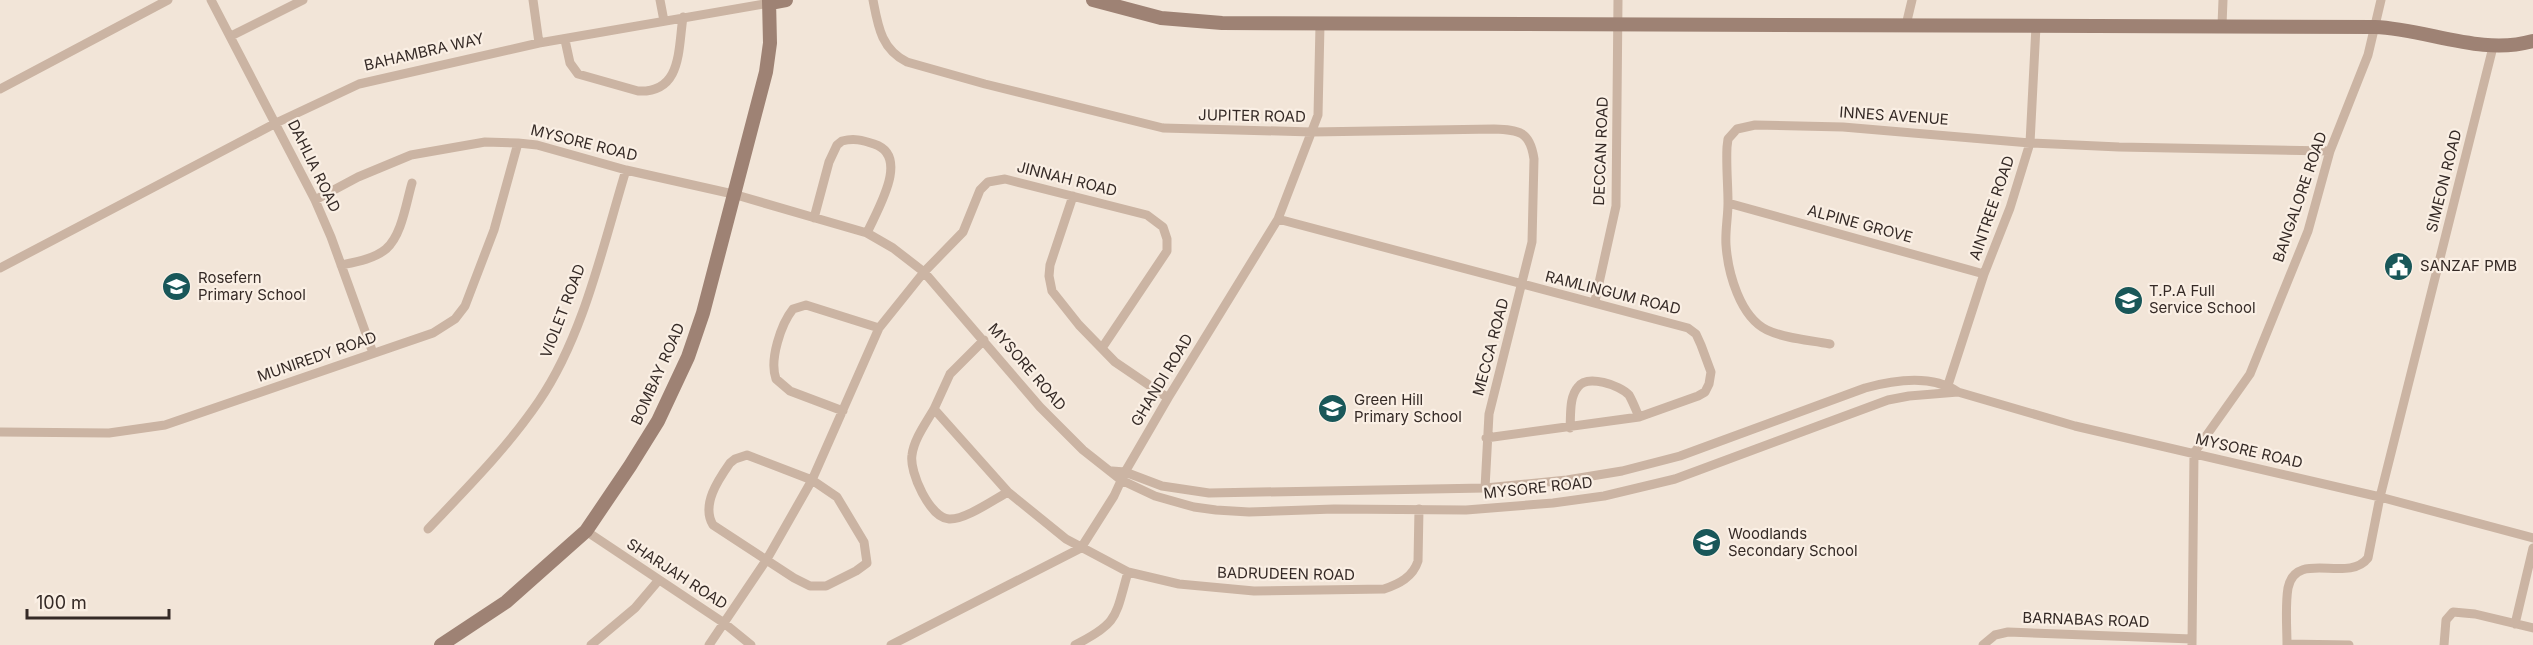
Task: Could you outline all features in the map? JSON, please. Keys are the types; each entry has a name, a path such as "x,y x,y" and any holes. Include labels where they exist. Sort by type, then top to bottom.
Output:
{"street":[{"path":"0,89 168,0"},
{"name":"DAHLIA ROAD","path":"211,0 315,200 373,353"},
{"path":"231,36 303,0"},
{"path":"533,0 539,43"},
{"path":"660,0 664,21"},
{"name":"BAHAMBRA WAY","path":"0,268 276,123 368,81 539,43 786,0"},
{"name":"JUPITER ROAD","path":"873,0 878,27 886,47 896,57 907,62 996,87 1163,128 1312,132 1494,129 1519,132 1526,136 1532,149 1534,201 1532,242 1523,285"},
{"path":"1093,0 1131,11 1186,21 1320,26 2222,25 2400,28 2493,47 2533,41"},
{"name":"DECCAN ROAD","path":"1595,301 1616,206 1618,0"},
{"path":"1906,25 1912,0"},
{"path":"2222,25 2223,0"},
{"name":"BANGALORE ROAD","path":"2194,453 2250,374 2308,231 2330,151 2368,55 2381,0"},
{"name":"BOMBAY ROAD","path":"441,645 506,602 586,531 657,421 688,357 703,313 766,72 770,43 769,2"},
{"path":"565,40 570,63 578,74 647,92 659,88 670,79 674,70 683,17"},
{"name":"GHANDI ROAD","path":"1081,548 1114,496 1168,398 1278,219 1318,115 1320,26"},
{"name":"AINTREE ROAD","path":"1947,389 1984,274 2010,208 2030,143 2036,26"},
{"name":"SIMEON ROAD","path":"2287,644 2288,588 2294,574 2302,568 2346,569 2364,563 2370,552 2380,497 2493,47"},
{"name":"INNES AVENUE","path":"1830,344 1781,335 1765,329 1747,314 1728,259 1726,243 1728,139 1737,129 1746,126 1843,127 2030,143 2330,151"},
{"path":"814,218 833,153 842,141 860,139 888,152 892,164 886,188 867,233"},
{"name":"MYSORE ROAD","path":"315,200 358,177 411,155 485,142 518,143 537,145 626,170 733,194 867,233 893,248 924,272 1062,430 1083,450 1112,471 1166,499 1216,510 1249,512 1334,509 1466,510 1521,506 1636,490 1675,479 1888,400 1947,389"},
{"name":"MUNIREDY ROAD","path":"0,432 109,433 165,425 433,333 447,325 465,306 494,230 518,143"},
{"name":"VIOLET ROAD","path":"428,529 502,450 540,399 555,372 577,324 626,170"},
{"name":"JINNAH ROAD","path":"709,645 766,559 812,480 879,328 924,272 963,232 980,190 988,182 1005,179 1147,215 1163,227 1167,239 1167,252 1102,348"},
{"path":"341,265 368,259 386,249 399,225 412,183"},
{"path":"1073,196 1050,265 1050,283 1058,301 1102,348 1131,374 1168,398"},
{"name":"ALPINE GROVE","path":"1728,203 1984,274"},
{"name":"RAMLINGUM ROAD","path":"1278,219 1523,285 1595,301 1688,328 1696,334 1708,362 1711,379 1705,392 1639,417 1486,438"},
{"name":"MECCA ROAD","path":"1485,488 1486,438 1495,387 1523,285"},
{"path":"843,411 790,391 776,379 774,365 785,324 793,309 806,305 879,328"},
{"path":"984,340 950,374 914,446 912,462 914,473 935,513 942,518 955,519 1008,492"},
{"name":"MYSORE ROAD","path":"1123,476 1162,486 1209,493 1485,488 1567,480 1650,465 1680,456 1865,388 1890,381 1924,381 2064,423 2380,497 2533,538"},
{"path":"1570,428 1574,394 1579,384 1585,382 1621,388 1628,394 1639,417"},
{"name":"BADRUDEEN ROAD","path":"934,409 1008,492 1046,524 1081,548 1128,572 1179,584 1254,591 1384,589 1402,581 1416,568 1419,550 1419,509"},
{"path":"2192,642 2194,453"},
{"path":"747,455 812,480 843,503 864,542 867,563 856,572 819,587 802,583 720,531 709,519 710,499 724,471 735,459 747,455"},
{"name":"SHARJAH ROAD","path":"586,531 724,623 751,645"},
{"path":"891,645 1081,548"},
{"path":"2516,624 2533,548"},
{"path":"1075,645 1097,634 1111,621 1128,572"},
{"path":"591,645 636,608 658,581"},
{"path":"2444,645 2446,620 2453,612 2475,614 2533,628"},
{"name":"BARNABAS ROAD","path":"1983,645 1995,635 2008,632 2192,642"},
{"path":"2287,644 2349,645"}],"place":[{"name":"SANZAF PMB","path":"2399,266"},
{"name":"Rosefern Primary School","path":"177,287"},
{"name":"T.P.A Full Service School","path":"2128,300"},
{"name":"Green Hill Primary School","path":"1333,409"},
{"name":"Woodlands Secondary School","path":"1707,543"}]}
